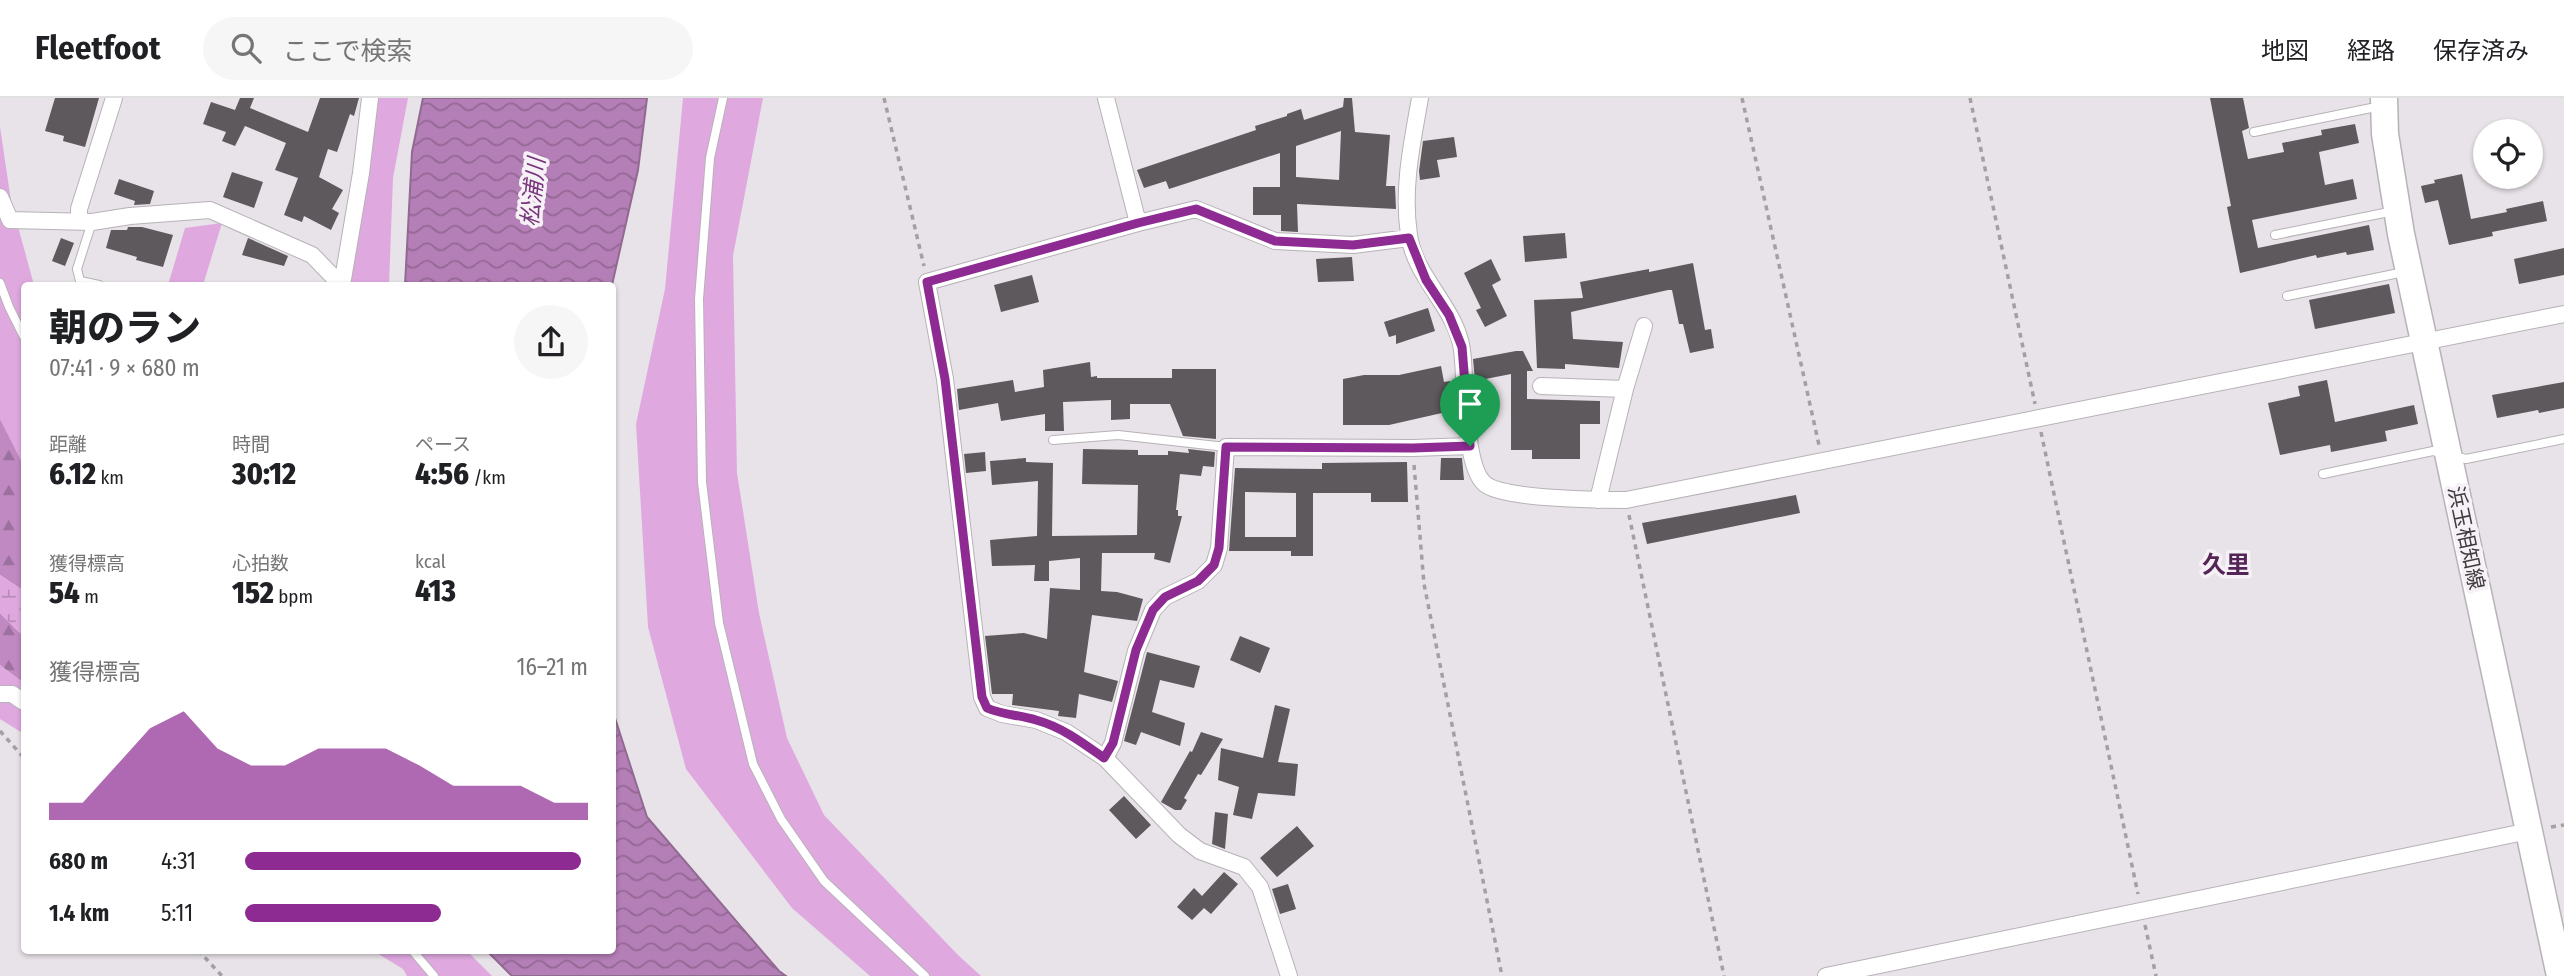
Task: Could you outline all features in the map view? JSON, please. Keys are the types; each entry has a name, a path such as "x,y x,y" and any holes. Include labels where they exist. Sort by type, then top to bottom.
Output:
{"main road":[{"name":"浜玉相知線","path":"2384,102 2385,134 2408,271 2560,976"}],"street":[{"path":"85,222 79,208 114,98"},
{"path":"342,282 361,173 370,98"},
{"path":"1107,98 1138,223"},
{"path":"1420,98 1405,187 1409,238 1426,280 1449,315 1462,347 1470,446 1476,471 1481,481 1490,488 1514,493 1626,500 2564,314"},
{"path":"0,197 10,220 85,222 210,210 312,256 338,282"},
{"path":"1289,976 1260,887 1244,867 1200,851 1179,835 1104,758 1066,732 1036,720 1002,714 987,708 982,697 945,379 927,282 1196,209 1275,241 1353,245 1409,238"},
{"path":"1598,500 1644,326"},
{"path":"1541,386 1625,390"},
{"path":"1104,758 1113,743 1136,650 1153,610 1165,597 1198,581 1214,565 1219,548 1226,447 1470,446"},
{"path":"0,694 12,694 21,700"},
{"path":"1826,976 2529,831"}],"lane":[{"path":"723,98 710,158 699,299 702,482 719,623 753,764 781,819 824,881 925,976"},
{"path":"2254,132 2384,102"},
{"path":"2275,235 2396,210"},
{"path":"85,222 77,269 80,281 85,282"},
{"path":"2287,296 2408,271"},
{"path":"0,283 21,331"},
{"path":"1053,440 1118,435 1226,447"},
{"path":"2323,474 2433,452 2466,459 2564,439"},
{"path":"415,954 434,976"}],"path":[{"path":"884,98 927,282"},
{"path":"1742,98 1822,461"},
{"path":"1970,98 2156,976"},
{"path":"1413,448 1424,584 1503,976"},
{"path":"1626,500 1724,976"},
{"path":"0,731 21,755"},
{"path":"202,954 222,976"}],"green space":[{"path":"378,98 408,98 393,178 389,282 348,282"},
{"path":"683,98 763,98 733,256 737,473 759,613 787,738 824,815 981,976 870,976 792,908 686,769 648,627 636,424 665,289"},
{"path":"0,127 11,201 33,282 21,282 21,460 0,419"},
{"path":"222,223 204,282 169,282 185,228"},
{"path":"0,419 21,460 21,589 0,575"},
{"path":"0,575 21,589 21,634 0,613"},
{"path":"0,613 21,634 21,681 0,665"},
{"path":"0,665 21,681 21,732 0,719"},
{"path":"379,954 470,954 492,976 407,976 403,969"}],"water":[{"name":"松浦川","path":"423,98 647,98 638,170 613,282 405,282 412,152"},
{"path":"616,721 647,817 786,976 512,976 490,954 616,954"}],"building":[{"path":"55,98 99,98 85,147 63,141 64,136 45,131"},
{"path":"240,98 254,98 250,108 308,132 320,98 359,98 354,116 350,114 337,152 328,149 319,177 343,190 332,209 339,213 331,230 304,216 302,222 284,215 298,178 275,170 286,143 245,126 235,146 222,141 226,132 203,124 211,102 235,110"},
{"path":"1344,98 1352,98 1355,132 1390,135 1386,186 1395,186 1396,209 1297,204 1298,232 1281,231 1281,215 1253,215 1253,187 1280,187 1280,153 1169,189 1166,181 1144,188 1137,170 1256,130 1255,126 1301,109 1304,120 1343,107","holes":["1341,131 1339,180 1296,177 1296,146"]},
{"path":"2210,98 2243,98 2249,128 2242,131 2248,159 2284,152 2282,143 2322,135 2321,130 2355,124 2359,143 2319,152 2325,185 2353,179 2357,199 2252,220 2258,248 2369,225 2374,250 2317,258 2316,255 2240,273 2227,207 2231,206"},
{"path":"1454,137 1457,157 1437,160 1440,177 1420,180 1423,141"},
{"path":"232,172 263,182 254,208 223,197"},
{"path":"2462,174 2471,219 2543,201 2547,221 2492,232 2493,236 2449,245 2438,200 2425,203 2421,186 2435,183 2434,180"},
{"path":"119,179 154,191 150,204 134,205 135,201 114,194"},
{"path":"142,227 173,235 163,267 106,248 111,230"},
{"path":"1565,233 1567,258 1525,262 1523,236"},
{"path":"61,238 74,243 65,266 52,261"},
{"path":"248,238 288,256 284,266 242,255"},
{"path":"2564,248 2564,275 2519,284 2514,259"},
{"path":"1352,257 1354,281 1318,282 1316,259"},
{"path":"1491,259 1501,280 1492,285 1507,316 1485,327 1476,310 1481,308 1464,273"},
{"path":"1693,263 1705,330 1711,329 1714,348 1690,353 1683,324 1679,324 1672,290 1668,290 1571,312 1573,339 1623,342 1619,368 1565,364 1565,369 1537,368 1534,300 1583,298 1580,282"},
{"path":"1032,275 1039,302 1001,312 994,285"},
{"path":"2389,284 2395,313 2315,329 2309,300"},
{"path":"1428,308 1435,331 1396,344 1396,335 1389,337 1384,322"},
{"path":"1523,351 1533,371 1527,371 1527,399 1600,401 1600,424 1580,424 1580,459 1532,459 1532,450 1511,450 1511,374 1475,381 1473,359"},
{"path":"1090,362 1091,377 1097,378 1172,378 1172,369 1216,369 1216,439 1183,436 1170,404 1130,404 1130,419 1111,420 1111,400 1063,402 1064,431 1045,431 1045,414 1001,421 998,403 959,410 957,389 1013,380 1015,392 1044,387 1043,370"},
{"path":"1441,366 1444,382 1450,381 1455,410 1389,425 1343,425 1343,379 1364,375 1399,375"},
{"path":"2327,380 2335,422 2414,405 2418,424 2385,431 2387,441 2331,452 2330,445 2280,455 2268,403 2300,396 2298,386"},
{"path":"2564,382 2564,408 2497,418 2492,395"},
{"path":"1083,449 1138,450 1138,455 1168,455 1168,451 1189,453 1188,449 1215,452 1214,467 1203,466 1201,476 1180,474 1176,510 1178,516 1182,516 1170,563 1154,559 1155,553 1102,553 1101,591 1143,599 1137,621 1092,615 1084,672 1118,681 1112,702 1079,694 1076,718 1058,716 1059,711 1012,705 1013,694 992,694 985,636 1024,633 1047,639 1050,588 1080,590 1080,558 1049,561 1049,581 1034,581 1035,565 992,566 990,540 1037,536 1038,481 992,485 990,461 1026,458 1026,462 1053,463 1052,536 1137,535 1138,485 1082,484"},
{"path":"985,452 986,471 966,473 964,454"},
{"path":"1441,458 1462,458 1464,480 1440,480"},
{"path":"1407,462 1408,502 1371,502 1371,493 1313,493 1313,556 1291,556 1291,551 1229,551 1235,468 1322,469 1322,463","holes":["1245,492 1296,493 1296,537 1245,537"]},
{"path":"1796,495 1800,513 1647,544 1642,523"},
{"path":"1240,636 1270,648 1260,673 1230,660"},
{"path":"1147,652 1200,666 1194,688 1160,680 1152,712 1185,723 1180,746 1141,732 1136,745 1124,741"},
{"path":"1275,705 1290,709 1278,762 1298,764 1295,796 1258,793 1252,819 1233,815 1239,787 1218,780 1221,748 1263,758"},
{"path":"1201,732 1223,739 1201,775 1198,774 1184,798 1187,800 1181,810 1175,810 1161,802 1190,751 1192,752"},
{"path":"1124,796 1151,825 1136,839 1109,810"},
{"path":"1215,812 1228,814 1225,849 1212,844"},
{"path":"1297,826 1314,846 1277,877 1260,858"},
{"path":"1224,872 1238,884 1211,914 1204,908 1192,920 1177,907 1194,888 1202,896"},
{"path":"1288,884 1296,909 1280,914 1272,889"}],"district":[{"name":"久里","path":"2226,565"}],"route":[{"path":"1196,209 1275,241 1353,245 1409,238 1426,280 1449,315 1462,347 1470,446 1226,447 1219,548 1214,565 1198,581 1165,597 1153,610 1136,650 1113,743 1104,758 1066,732 1036,720 1002,714 987,708 982,697 945,379 927,282 1196,209"}]}
